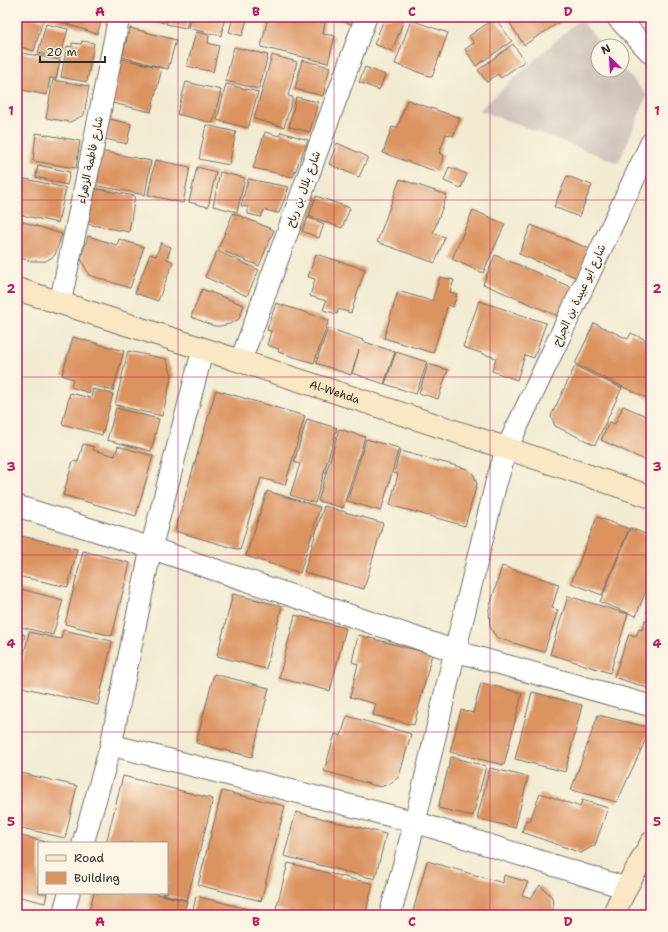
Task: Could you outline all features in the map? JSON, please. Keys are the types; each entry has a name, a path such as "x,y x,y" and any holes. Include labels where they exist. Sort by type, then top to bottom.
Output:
{"main road":[{"name":"Al-Wehda","path":"17,289 240,360 651,497"},
{"path":"613,915 651,843"}],"street":[{"name":"شارع فاطمة الزهراء","path":"60,303 119,17"},
{"name":"شارع بلال بن رباح","path":"240,360 366,17"},
{"path":"617,17 651,54"},
{"name":"شارع أبو عبيدة بن الجراح","path":"390,915 415,822 496,483 507,448 651,143"},
{"path":"83,842 111,745 151,548 203,349"},
{"path":"17,506 151,548 455,651 651,706"},
{"path":"111,745 415,822 626,888"},
{"path":"63,915 69,894"}],"shaded area":[{"path":"580,19 596,38 590,38 590,78 630,78 630,76 647,95 619,163 479,110"}],"building":[{"path":"17,17 31,17 43,20 34,51 17,46"},
{"path":"46,17 103,17 97,34"},
{"path":"140,17 166,17 164,23"},
{"path":"168,17 189,17 186,28 166,24"},
{"path":"190,17 225,17 221,36 188,28"},
{"path":"233,17 248,17 242,36 229,32"},
{"path":"268,17 302,17 325,22 323,34 335,36 328,63 261,47"},
{"path":"327,17 357,17 355,25"},
{"path":"385,17 405,17 392,51 374,44"},
{"path":"506,17 568,17 524,45"},
{"path":"495,18 512,41 476,66 465,49 474,43 469,36"},
{"path":"411,20 448,33 432,77 395,64"},
{"path":"46,24 68,29 60,58 38,53"},
{"path":"130,28 176,40 168,69 122,57"},
{"path":"196,32 209,35 208,43 219,46 213,72 187,66"},
{"path":"82,41 94,43 87,82 61,77 67,46 72,47 72,43 81,44"},
{"path":"513,44 525,61 501,78 498,74 487,82 478,70"},
{"path":"234,47 268,55 259,89 225,81"},
{"path":"17,52 60,60 56,79 50,78 47,95 17,89"},
{"path":"272,55 297,62 288,96 293,97 284,127 254,119"},
{"path":"122,59 162,68 151,112 112,103"},
{"path":"302,60 330,67 323,96 295,89"},
{"path":"365,67 385,75 379,90 359,82"},
{"path":"53,80 89,86 84,115 70,122 46,118"},
{"path":"186,82 221,90 213,123 177,114"},
{"path":"226,84 258,92 248,128 217,120"},
{"path":"296,97 318,102 310,132 289,127"},
{"path":"407,100 460,118 453,136 446,134 439,153 444,155 438,172 383,153 392,127 397,128"},
{"path":"110,119 131,124 127,144 105,139"},
{"path":"206,125 236,132 229,165 199,159"},
{"path":"265,132 279,136 281,132 308,140 293,177 253,168"},
{"path":"36,133 80,141 76,168 33,161"},
{"path":"337,143 368,157 359,177 329,164"},
{"path":"101,151 151,161 145,195 94,185"},
{"path":"155,160 190,167 183,203 148,195"},
{"path":"38,165 70,172 67,185 36,177"},
{"path":"197,167 216,172 208,207 189,202"},
{"path":"449,167 467,174 461,188 444,181"},
{"path":"220,172 245,178 237,212 213,206"},
{"path":"567,176 592,185 579,217 554,207"},
{"path":"17,177 66,188 58,223 17,214"},
{"path":"248,179 289,187 279,213 264,210 261,217 248,214 248,207 241,206"},
{"path":"400,179 447,195 433,233 445,237 435,263 377,242"},
{"path":"93,188 135,196 129,232 87,224"},
{"path":"316,196 350,208 342,228 309,216"},
{"path":"473,210 505,224 483,273 452,259"},
{"path":"233,213 274,230 259,266 218,249"},
{"path":"308,217 324,224 319,238 302,231"},
{"path":"17,220 62,234 55,255 46,261 31,261 17,257"},
{"path":"531,225 590,249 578,278 519,254"},
{"path":"88,236 117,245 119,239 144,247 130,288 89,275 81,259"},
{"path":"161,243 171,247 167,259 173,262 158,301 135,293 150,254 156,256"},
{"path":"217,251 259,270 247,296 205,277"},
{"path":"316,254 365,269 351,313 338,309 337,314 323,310 326,301 310,296 315,279 308,277"},
{"path":"495,255 578,290 565,319 483,284"},
{"path":"440,277 454,280 450,292 457,294 453,307 448,305 433,353 384,338 398,291 432,301"},
{"path":"202,289 244,305 239,319 230,324 214,326 191,317"},
{"path":"479,301 546,323 534,358 525,355 517,380 492,371 496,358 463,347"},
{"path":"276,303 329,320 314,363 278,352 279,349 267,345 271,331 267,330"},
{"path":"594,323 628,339 631,333 651,342 651,400 575,364"},
{"path":"328,328 395,352 384,384 352,373 359,350 351,375 316,363"},
{"path":"73,337 124,351 113,391 92,385 89,393 71,387 73,379 62,375"},
{"path":"128,351 166,359 172,375 162,416 115,405"},
{"path":"396,352 427,362 416,394 385,384"},
{"path":"428,364 448,370 438,399 419,393"},
{"path":"575,366 622,388 595,445 555,426 551,416"},
{"path":"93,389 113,394 102,435 62,424 70,393 91,398"},
{"path":"216,390 305,416 285,485 261,478 240,550 175,531"},
{"path":"623,406 651,418 651,447 645,460 601,440 609,422 615,424"},
{"path":"116,408 159,419 151,451 107,440"},
{"path":"307,419 337,428 315,503 290,495 300,464 294,462"},
{"path":"339,429 365,437 343,508 318,501"},
{"path":"366,439 399,448 381,511 347,501"},
{"path":"83,444 94,447 93,450 115,456 118,446 153,456 136,516 63,495 73,461 78,462"},
{"path":"400,451 468,469 474,475 477,484 465,526 390,505 398,474 394,473"},
{"path":"267,491 320,507 300,573 246,556"},
{"path":"324,506 383,523 364,589 304,572"},
{"path":"597,517 629,529 602,595 571,583"},
{"path":"630,528 651,536 651,578 636,616 600,602"},
{"path":"17,535 77,549 68,587 17,576"},
{"path":"83,551 130,563 112,636 65,624"},
{"path":"502,566 559,584 552,608 558,610 544,652 497,638 490,627 489,609"},
{"path":"17,588 63,600 53,635 17,626"},
{"path":"233,594 282,606 266,669 217,656"},
{"path":"568,596 628,614 610,673 550,654"},
{"path":"651,602 651,615 646,613"},
{"path":"295,615 346,628 330,691 279,678"},
{"path":"645,620 651,621 651,689 614,677 629,634 636,636 639,629 642,630"},
{"path":"63,630 112,641 98,705 17,686 29,632 61,639"},
{"path":"17,633 25,635 18,663 17,663"},
{"path":"358,635 432,654 414,725 373,715 376,704 350,697 358,664 352,662"},
{"path":"214,674 269,688 252,757 196,743"},
{"path":"481,683 522,693 504,765 450,752 461,710 473,713"},
{"path":"532,692 582,705 565,772 515,759"},
{"path":"598,715 651,728 617,802 571,790"},
{"path":"347,716 411,734 399,777 389,784 380,787 324,771 335,734 341,736"},
{"path":"451,757 486,766 473,816 438,808"},
{"path":"490,768 528,777 515,828 477,818"},
{"path":"17,772 77,786 65,838 17,827"},
{"path":"123,776 213,799 187,900 162,894 168,894 168,842 106,842"},
{"path":"222,791 285,806 261,901 198,885"},
{"path":"540,793 580,807 582,800 608,808 595,845 581,853 522,832 526,820 530,821"},
{"path":"296,812 386,834 375,879 284,856"},
{"path":"17,835 47,842 38,842 38,894 47,894 45,903 17,896"},
{"path":"427,861 503,883 504,875 528,882 522,895 531,898 540,885 552,897 554,915 412,915"},
{"path":"288,863 373,884 365,915 301,915 276,909"},
{"path":"94,894 157,894 187,901 183,915 88,915"},
{"path":"196,896 260,912 259,915 192,915"}]}
